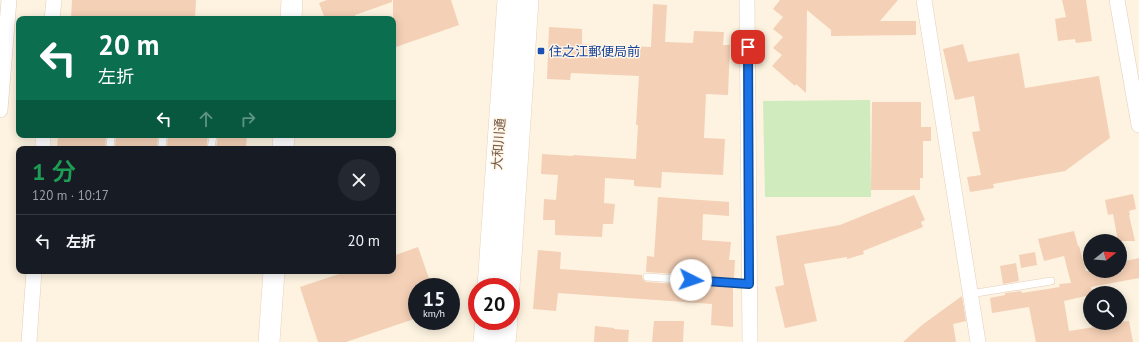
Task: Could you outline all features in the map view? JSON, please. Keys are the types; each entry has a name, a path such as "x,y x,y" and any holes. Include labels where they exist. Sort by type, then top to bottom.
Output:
{"street":[{"path":"0,110 9,0"},
{"path":"52,16 54,0"},
{"path":"291,16 292,0"},
{"name":"大和川通","path":"489,278 508,0"},
{"name":"大和川通","path":"510,278 528,0"},
{"path":"748,0 750,342"},
{"path":"924,0 978,342"},
{"path":"1117,0 1139,125"},
{"path":"29,342 34,274"},
{"path":"269,342 274,274"},
{"path":"484,342 485,330"},
{"path":"505,342 506,330"}],"lane":[{"path":"647,277 749,284"},
{"path":"970,294 1051,281"}],"green space":[{"path":"870,100 871,197 765,197 763,101"}],"building":[{"path":"72,0 196,0 195,16 71,16"},
{"path":"327,0 392,0 392,2 355,16 324,16 319,3"},
{"path":"393,0 451,0 459,25 396,47 396,16 393,16"},
{"path":"780,0 898,0 880,21 916,21 916,35 831,36 831,30 807,10 806,93 796,84 795,86 772,66 782,55 773,48 783,37 773,29 783,17 773,9"},
{"path":"1062,0 1086,0 1092,41 1076,43 1075,39 1058,41 1055,19 1066,17"},
{"path":"653,4 667,5 665,42 693,43 694,31 724,32 723,45 730,45 728,95 706,94 704,138 725,139 723,175 662,172 661,188 634,186 634,180 605,178 604,203 615,204 613,224 603,224 602,237 555,235 555,220 543,220 544,199 556,200 558,175 541,174 542,154 636,159 638,125 636,125 639,76 571,73 570,80 547,79 549,27 582,29 582,44 651,47"},
{"path":"963,44 968,62 1019,53 1025,88 1099,76 1110,138 1065,171 993,184 994,188 970,192 967,177 981,175 972,132 980,131 974,96 955,100 943,49"},
{"path":"872,102 921,102 921,127 931,127 931,141 923,141 923,178 920,178 920,190 871,190"},
{"path":"58,138 106,138 105,146 57,146"},
{"path":"116,138 158,138 157,146 115,146"},
{"path":"168,138 208,138 206,146 167,146"},
{"path":"218,138 247,138 246,146 216,146"},
{"path":"1133,194 1136,209 1129,211 1129,215 1135,241 1127,241 1127,234 1117,234 1113,214 1108,215 1105,200"},
{"path":"914,195 925,220 921,222 923,227 863,251 864,254 847,259 847,257 804,264 817,321 785,328 775,287 784,285 776,236 840,225"},
{"path":"658,197 729,202 729,216 703,214 702,240 731,242 729,260 735,260 734,278 646,272 647,256 654,257"},
{"path":"1074,231 1083,260 1083,278 1127,278 1127,261 1139,258 1139,278 1096,286 1083,286 1083,297 1064,301 1069,331 1083,329 1127,330 1127,321 1129,321 1133,342 1036,342 1029,307 992,313 990,298 1005,295 1005,293 1021,291 1022,293 1060,287 1059,284 1071,283 1064,256 1044,261 1038,239"},
{"path":"418,247 429,278 408,278 408,321 346,342 318,342 300,287 339,274 396,274 396,255"},
{"path":"538,250 561,252 560,269 642,275 643,280 647,282 733,288 733,327 711,325 712,304 558,293 556,311 533,309"},
{"path":"1035,252 1037,265 1021,268 1019,255"},
{"path":"1016,263 1019,281 1003,284 1000,266"},
{"path":"962,296 966,321 953,324 956,342 903,342 922,325"},
{"path":"654,321 684,321 683,342 652,342"},
{"path":"595,326 629,330 628,342 594,342"}],"place":[{"name":"住之江郵便局前","path":"541,51"}],"route":[{"path":"691,280 749,284 748,47"}]}
